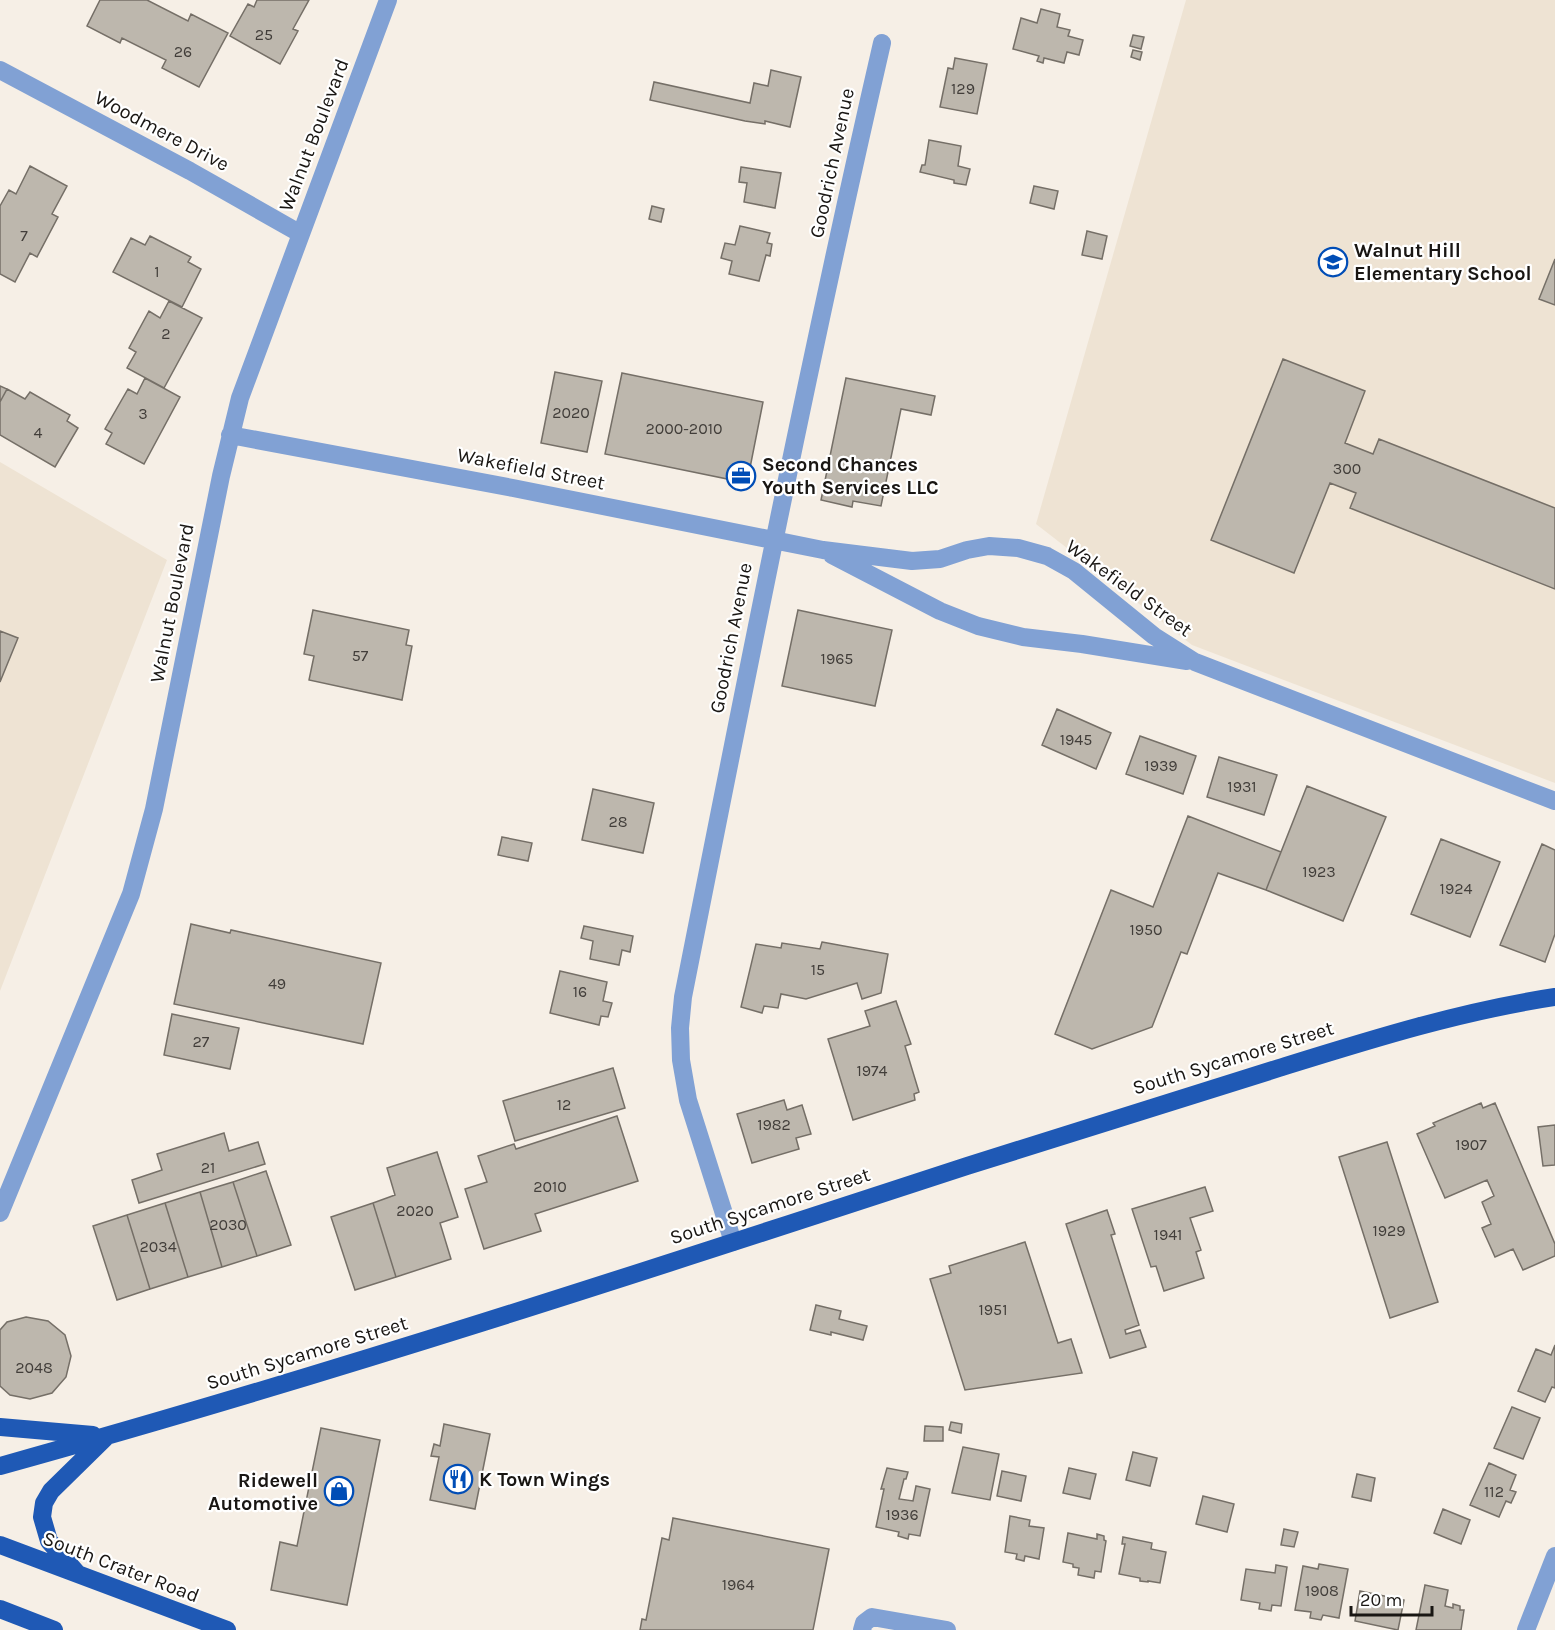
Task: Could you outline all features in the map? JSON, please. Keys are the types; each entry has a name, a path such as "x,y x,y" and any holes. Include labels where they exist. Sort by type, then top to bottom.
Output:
{"main road":[{"name":"South Sycamore Street","path":"0,1466 393,1350 1122,1116 1360,1043 1428,1023 1518,1002 1555,997"},
{"path":"0,1427 107,1436"},
{"path":"79,1576 49,1541 42,1517 44,1503 51,1491 107,1436"},
{"name":"South Crater Road","path":"0,1545 227,1630"},
{"path":"0,1609 54,1630"}],"street":[{"name":"Walnut Boulevard","path":"0,1213 131,894 154,809 230,435 240,398 388,0"},
{"name":"Goodrich Avenue","path":"733,1242 688,1100 681,1060 680,1028 683,997 773,541 850,178 882,43"},
{"name":"Woodmere Drive","path":"0,70 190,171 301,234"},
{"name":"Wakefield Street","path":"230,435 513,488 823,550 912,561 940,559 989,546 1018,548 1047,556 1074,571 1154,636 1195,662 1555,801"},
{"name":"Wakefield Street","path":"823,550 940,610 978,626 1023,637 1195,662"},
{"path":"1526,1630 1555,1556"},
{"path":"862,1630 864,1623 872,1617 947,1630"}],"shaded area":[{"name":"Walnut Hill Elementary School","path":"1186,0 1555,0 1555,783 1192,645 1036,524"},
{"path":"0,462 167,560 0,991"}],"building":[{"path":"100,0 147,0 188,21 191,14 228,33 199,87 162,68 166,60 122,38 120,43 87,26"},
{"path":"257,0 309,0 293,29 298,31 280,64 230,36 248,4 254,7"},
{"path":"1041,9 1060,14 1057,27 1070,30 1068,36 1083,40 1079,55 1067,52 1064,63 1044,58 1043,63 1037,61 1039,56 1013,49 1021,18 1037,23"},
{"path":"1133,35 1144,37 1141,49 1130,46"},
{"path":"1133,50 1142,52 1140,60 1131,57"},
{"path":"955,58 987,64 977,114 940,107 948,68 953,69"},
{"path":"771,70 801,77 790,127 765,121 765,124 745,121 650,100 654,82 750,103 754,83 768,86"},
{"path":"929,140 961,146 958,166 970,169 966,185 920,172 922,165 925,165"},
{"path":"30,166 67,186 52,214 58,217 37,257 30,253 15,282 0,274 0,206 9,190 16,194"},
{"path":"741,167 781,173 775,208 744,202 747,183 739,182"},
{"path":"1034,186 1058,191 1054,209 1030,203"},
{"path":"652,206 664,209 661,222 649,219"},
{"path":"740,226 770,233 767,243 772,244 770,256 766,255 759,281 729,274 732,261 721,258 725,243 735,245"},
{"path":"1087,231 1107,236 1102,259 1082,255"},
{"path":"150,236 191,257 188,262 201,269 182,307 113,272 131,238 145,245"},
{"path":"1555,259 1555,305 1539,299"},
{"path":"169,301 202,318 164,388 127,368 136,352 129,348 149,311 160,318"},
{"path":"1283,359 1365,391 1345,443 1373,454 1379,439 1555,508 1555,589 1350,508 1356,493 1330,483 1294,573 1211,540"},
{"path":"555,372 602,381 587,452 541,443"},
{"path":"622,373 763,402 747,483 605,454"},
{"path":"145,378 180,397 144,464 106,444 112,433 105,429 128,389 137,394"},
{"path":"846,378 935,396 931,415 901,409 881,506 853,501 852,507 821,500"},
{"path":"0,386 7,389 0,402"},
{"path":"7,389 25,399 30,392 70,415 67,421 78,428 55,467 0,435 0,402"},
{"path":"313,610 409,630 406,645 412,646 402,700 309,680 314,656 304,654"},
{"path":"798,610 892,630 875,706 782,686"},
{"path":"0,631 18,638 0,682"},
{"path":"1057,709 1111,733 1096,769 1042,745"},
{"path":"1140,736 1196,756 1183,794 1126,774"},
{"path":"1219,757 1277,775 1264,815 1207,797"},
{"path":"1307,786 1386,817 1343,921 1266,890"},
{"path":"593,789 654,803 643,853 582,840"},
{"path":"1188,816 1281,852 1266,890 1218,873 1187,954 1181,952 1152,1027 1092,1049 1055,1034 1111,890 1153,907"},
{"path":"502,837 532,843 528,861 498,855"},
{"path":"1441,839 1500,862 1470,937 1411,914"},
{"path":"1542,844 1555,850 1555,934 1545,962 1500,945"},
{"path":"191,924 230,933 231,930 381,963 363,1044 174,1004"},
{"path":"584,926 633,936 630,952 622,950 619,965 590,959 593,941 581,938"},
{"path":"822,942 888,954 881,993 862,999 857,983 806,999 781,994 778,1008 764,1006 762,1013 741,1007 756,944 781,948 782,943 820,949"},
{"path":"560,971 607,982 603,1001 612,1003 608,1017 601,1016 599,1025 550,1013"},
{"path":"896,1001 911,1044 905,1046 919,1092 914,1094 915,1100 853,1120 828,1039 870,1026 865,1011"},
{"path":"172,1014 239,1028 230,1069 164,1055"},
{"path":"613,1068 625,1108 515,1141 503,1101"},
{"path":"784,1100 787,1110 802,1105 811,1134 796,1138 799,1149 752,1163 737,1114"},
{"path":"1481,1103 1483,1108 1495,1103 1555,1244 1555,1256 1523,1270 1513,1249 1495,1257 1482,1228 1491,1224 1482,1202 1494,1196 1487,1180 1445,1198 1417,1134 1435,1126 1433,1123"},
{"path":"617,1116 638,1181 535,1214 541,1231 484,1249 465,1189 487,1182 478,1156 514,1144 516,1149"},
{"path":"1555,1125 1555,1165 1543,1166 1538,1127"},
{"path":"224,1133 229,1151 258,1142 265,1164 139,1203 132,1180 162,1170 157,1154"},
{"path":"1387,1142 1438,1302 1390,1318 1339,1157"},
{"path":"437,1152 458,1217 440,1223 451,1259 396,1277 373,1203 395,1195 387,1168"},
{"path":"266,1171 291,1245 257,1256 233,1182"},
{"path":"233,1182 257,1256 222,1267 200,1192"},
{"path":"1205,1187 1213,1211 1190,1218 1201,1250 1196,1252 1204,1278 1164,1291 1156,1266 1151,1267 1132,1209"},
{"path":"200,1192 222,1267 188,1277 165,1203"},
{"path":"165,1203 188,1277 150,1289 127,1215"},
{"path":"373,1203 396,1277 355,1290 331,1217"},
{"path":"1107,1210 1115,1234 1111,1235 1139,1325 1125,1330 1126,1334 1140,1330 1146,1347 1110,1358 1066,1224"},
{"path":"127,1215 150,1289 117,1300 93,1226"},
{"path":"1025,1242 1058,1343 1071,1339 1082,1373 965,1390 930,1279 951,1273 949,1266"},
{"path":"816,1305 841,1311 839,1319 867,1326 863,1340 831,1332 831,1335 810,1330"},
{"path":"26,1317 48,1321 65,1335 71,1356 66,1377 52,1393 30,1399 10,1395 0,1386 0,1330 7,1322"},
{"path":"1555,1345 1555,1388 1552,1387 1545,1402 1518,1391 1536,1349 1551,1355"},
{"path":"1512,1407 1540,1418 1523,1459 1494,1448"},
{"path":"951,1422 962,1424 961,1433 949,1430"},
{"name":"K Town Wings","path":"444,1424 490,1434 475,1509 430,1500 439,1457 431,1456 434,1444 440,1446"},
{"path":"925,1426 943,1427 943,1441 924,1441"},
{"name":"Ridewell Automotive","path":"321,1428 380,1440 347,1605 271,1590 280,1542 297,1546"},
{"path":"963,1447 999,1454 990,1500 952,1493"},
{"path":"1133,1452 1157,1458 1150,1486 1126,1480"},
{"path":"1489,1463 1516,1475 1510,1490 1516,1492 1511,1503 1506,1501 1499,1517 1470,1505"},
{"path":"887,1468 908,1472 899,1499 913,1501 916,1486 930,1489 920,1536 909,1534 908,1539 898,1536 899,1532 876,1527 884,1489 881,1489"},
{"path":"1069,1468 1096,1474 1090,1499 1063,1493"},
{"path":"1002,1471 1026,1476 1021,1501 997,1496"},
{"path":"1357,1474 1375,1478 1371,1501 1352,1497"},
{"path":"1203,1496 1234,1504 1227,1532 1196,1524"},
{"path":"1443,1509 1470,1520 1461,1544 1434,1533"},
{"path":"1010,1516 1030,1520 1029,1526 1044,1528 1039,1559 1025,1556 1024,1561 1016,1559 1017,1554 1005,1552"},
{"path":"673,1518 829,1549 813,1630 640,1630 642,1619 646,1620 662,1538 669,1540"},
{"path":"1284,1529 1298,1532 1294,1547 1281,1545"},
{"path":"1068,1533 1097,1539 1097,1534 1104,1536 1106,1541 1101,1572 1095,1571 1094,1578 1078,1575 1079,1568 1063,1562"},
{"path":"1123,1537 1152,1543 1151,1549 1166,1552 1160,1583 1140,1581 1140,1578 1119,1574 1125,1544 1122,1544"},
{"path":"1319,1564 1348,1569 1339,1618 1323,1615 1321,1620 1310,1618 1311,1612 1295,1610 1303,1566 1318,1569"},
{"path":"1276,1565 1287,1567 1281,1606 1272,1605 1271,1611 1259,1609 1260,1603 1241,1600 1246,1569 1275,1573"},
{"path":"1425,1585 1448,1590 1445,1606 1453,1608 1453,1604 1460,1606 1460,1610 1464,1610 1461,1630 1416,1630"},
{"path":"1360,1591 1404,1600 1398,1630 1355,1621"}],"place":[{"name":"Walnut Hill Elementary School","path":"1333,262"},
{"name":"Second Chances Youth Services LLC","path":"741,476"},
{"name":"K Town Wings","path":"458,1479"},
{"name":"Ridewell Automotive","path":"339,1491"}]}
